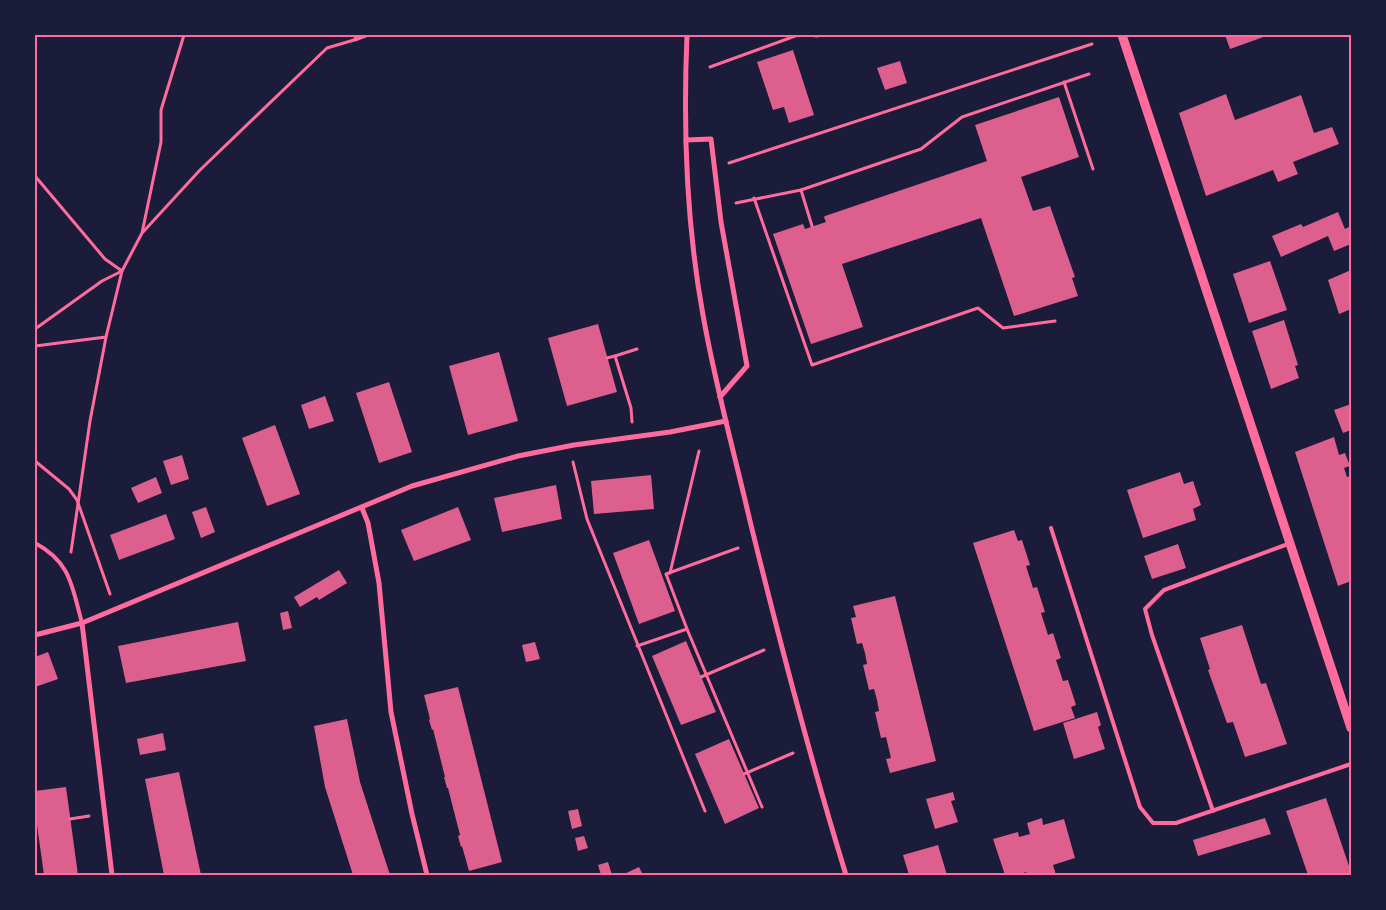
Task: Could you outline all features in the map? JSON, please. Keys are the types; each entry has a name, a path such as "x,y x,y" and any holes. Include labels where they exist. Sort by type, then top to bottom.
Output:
{"street":[{"path":"687,35 684,86 687,182 696,272 703,314 720,397 777,630 844,873"},
{"path":"1122,35 1351,728"},
{"path":"686,140 711,139 721,222 747,366 720,397"},
{"path":"35,635 82,623 412,486 518,456 574,445 670,432 726,421"},
{"path":"362,508 368,523 379,583 391,712 427,875"},
{"path":"82,623 112,875"}],"lane":[{"path":"1051,528 1140,808 1153,822 1176,823 1351,764"},
{"path":"35,543 49,550 68,572 82,623"},
{"path":"1213,811 1152,635 1145,609 1164,590 1290,543"}],"path":[{"path":"142,233 161,142 161,110 184,35"},
{"path":"354,40 358,35"},
{"path":"68,572 77,500 106,337 122,271 142,233 200,170 327,48 368,35"},
{"path":"710,67 798,35"},
{"path":"806,35 822,35"},
{"path":"714,170 748,157 1092,44"},
{"path":"736,203 801,190 921,149 962,117 1089,74"},
{"path":"1064,82 1093,169"},
{"path":"35,176 105,259 122,271"},
{"path":"801,190 812,226"},
{"path":"754,198 812,365 978,308 1003,328 1055,320"},
{"path":"35,330 102,281 122,271"},
{"path":"35,346 106,337"},
{"path":"608,358 637,349"},
{"path":"614,356 631,408 632,423"},
{"path":"699,451 668,573 687,629 746,773 762,807"},
{"path":"573,461 587,520 705,811"},
{"path":"35,462 69,490 77,500 111,594"},
{"path":"662,575 738,548"},
{"path":"637,646 687,629"},
{"path":"701,677 764,650"},
{"path":"746,773 793,753"},
{"path":"70,818 91,816"}],"building":[{"path":"1225,35 1269,35 1230,49"},
{"path":"793,50 814,115 789,123 784,107 773,110 757,62"},
{"path":"900,61 907,83 885,90 877,68"},
{"path":"1226,94 1235,120 1301,95 1314,133 1332,127 1339,144 1293,162 1298,174 1278,182 1273,170 1206,196 1179,113"},
{"path":"1059,97 1079,157 1021,177 1033,211 1050,206 1075,277 1072,278 1078,296 1014,316 981,218 842,264 863,327 811,344 773,234 803,224 805,229 826,222 825,216 987,161 975,125"},
{"path":"1338,212 1345,229 1351,226 1351,244 1334,251 1328,236 1281,257 1272,236 1301,224 1303,227"},
{"path":"1270,261 1287,310 1249,323 1233,274"},
{"path":"1351,270 1351,309 1339,314 1328,280"},
{"path":"1284,320 1298,365 1295,366 1299,378 1271,389 1252,331"},
{"path":"598,324 617,392 567,406 548,338"},
{"path":"499,352 518,421 468,435 449,366"},
{"path":"389,382 412,452 379,463 356,393"},
{"path":"325,396 334,421 309,429 301,405"},
{"path":"1351,404 1351,430 1343,433 1334,410"},
{"path":"275,425 300,494 267,506 242,438"},
{"path":"1334,437 1339,455 1345,453 1350,466 1344,468 1347,477 1351,476 1351,581 1338,586 1295,452"},
{"path":"182,455 189,479 171,485 163,461"},
{"path":"1180,472 1184,484 1193,481 1201,505 1193,509 1196,520 1143,538 1127,490"},
{"path":"651,475 654,509 594,514 591,481"},
{"path":"156,477 162,493 138,503 131,488"},
{"path":"556,485 562,519 502,532 494,498"},
{"path":"206,507 215,532 201,538 192,512"},
{"path":"458,507 471,540 414,561 401,530"},
{"path":"166,514 175,539 119,560 110,535"},
{"path":"1014,530 1018,541 1022,540 1030,565 1026,566 1033,588 1037,587 1045,612 1041,613 1048,635 1053,633 1061,658 1056,660 1063,681 1068,680 1076,705 1071,707 1075,718 1034,731 973,543"},
{"path":"649,540 675,611 639,624 613,553"},
{"path":"1178,544 1186,568 1152,579 1144,556"},
{"path":"339,570 347,583 319,600 317,597 300,607 294,597"},
{"path":"895,596 936,761 890,773 886,759 891,758 886,737 881,738 875,712 879,711 877,700 874,689 869,690 863,665 867,664 865,653 862,643 857,644 851,618 856,617 853,606"},
{"path":"288,611 292,628 283,630 280,613"},
{"path":"238,622 246,661 126,683 118,646"},
{"path":"1242,625 1261,684 1266,683 1287,744 1245,757 1233,722 1227,723 1208,670 1210,669 1200,638"},
{"path":"686,641 716,712 681,725 652,656"},
{"path":"535,642 540,659 526,662 522,645"},
{"path":"48,652 58,679 35,687 35,657"},
{"path":"458,687 502,862 469,871 458,836 460,835 424,695"},
{"path":"1097,712 1101,725 1098,727 1105,749 1074,759 1063,723"},
{"path":"347,719 360,782 390,875 353,875 325,787 314,726"},
{"path":"163,733 166,750 140,755 137,739"},
{"path":"729,739 759,808 725,824 695,754"},
{"path":"179,772 201,875 164,875 145,779"},
{"path":"66,787 78,875 44,875 35,811 35,791"},
{"path":"953,792 955,800 951,801 958,822 935,829 926,799"},
{"path":"1326,798 1351,875 1308,875 1286,811"},
{"path":"578,809 582,826 572,829 568,811"},
{"path":"1042,818 1043,825 1064,819 1075,858 1053,865 1056,875 1027,875 1026,872 1018,875 1005,875 993,839 1018,832 1019,837 1030,834 1027,823"},
{"path":"1265,818 1271,834 1198,856 1193,840"},
{"path":"584,836 588,848 578,851 575,838"},
{"path":"938,845 947,875 909,875 903,855"},
{"path":"608,862 612,875 601,875 598,865"},
{"path":"639,867 643,875 622,875"}]}
